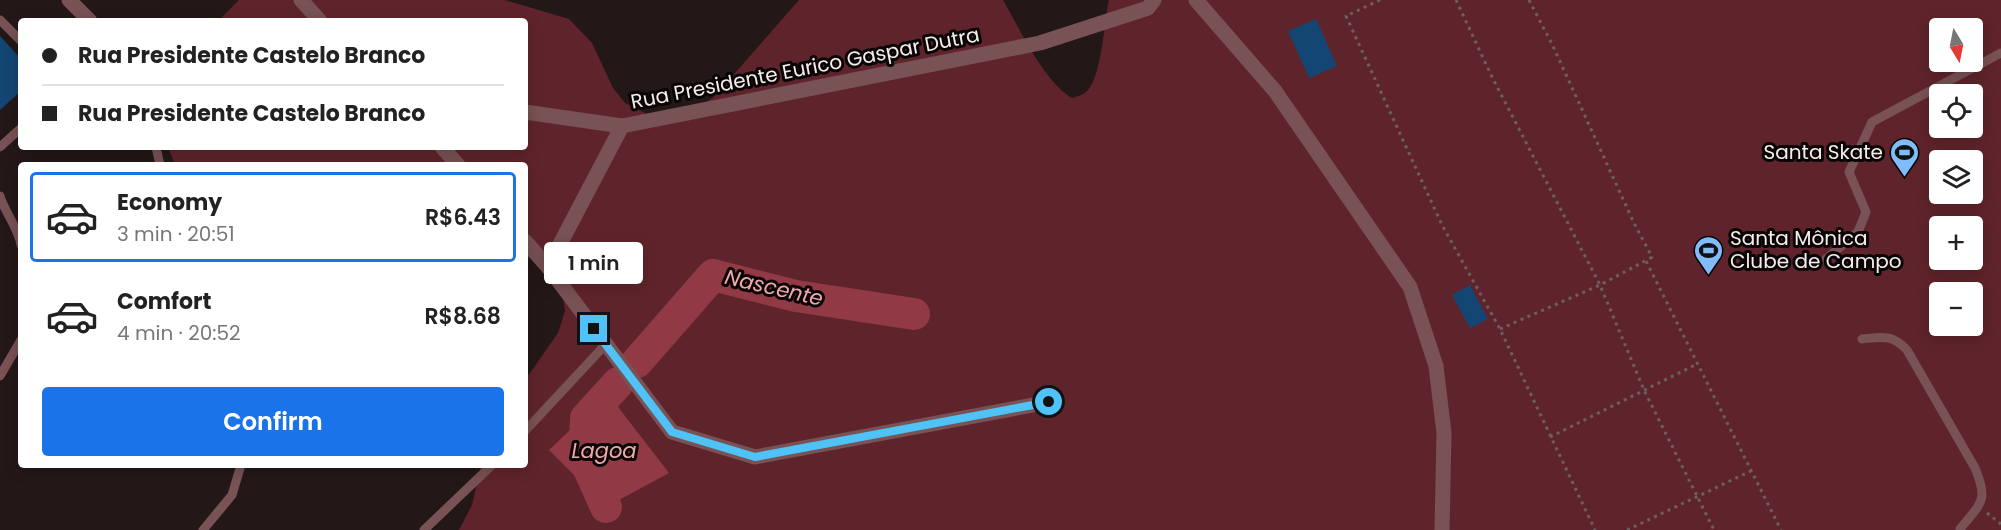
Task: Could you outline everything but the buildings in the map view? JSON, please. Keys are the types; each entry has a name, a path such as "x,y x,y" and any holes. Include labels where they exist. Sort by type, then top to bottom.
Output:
{"street":[{"path":"69,0 87,18"},
{"path":"301,0 317,18"},
{"path":"1196,0 1275,91 1410,287 1436,366 1444,433 1442,530"},
{"name":"Rua Presidente Eurico Gaspar Dutra","path":"548,267 622,126 1040,43 1151,4"},
{"path":"528,112 622,126"},
{"path":"445,150 455,162"},
{"path":"528,244 548,267 672,432 755,457 1049,402"}],"lane":[{"path":"0,20 18,38"},
{"path":"1826,259 1858,232 1866,212 1849,172 1872,122 2001,53"},
{"path":"0,147 18,131"},
{"path":"0,196 3,208 18,235"},
{"path":"1862,339 1886,337 1898,339 1907,350 1975,468 1982,484 1983,497 1979,506 1960,529"},
{"path":"528,427 606,344"},
{"path":"0,375 18,345"},
{"path":"203,530 232,495 240,468"},
{"path":"424,530 489,468"}],"path":[{"path":"1380,0 1346,16 1442,225 1500,330 1595,530"},
{"path":"1456,0 1492,77 1600,285 1644,390 1714,530"},
{"path":"1500,330 1600,285 1652,257 1529,0"},
{"path":"1646,261 1781,530"},
{"path":"1550,437 1697,364"},
{"path":"1627,530 1751,471"}],"shaded area":[{"path":"239,0 505,0 569,19 592,43 613,88 625,103 647,114 698,107 714,97 799,0 1003,0 1051,80 1072,98 1085,93 1095,76 1102,50 1109,0 2001,0 2001,530 459,530 472,505 480,468 528,468 528,376 558,333 565,311 561,283 532,258 528,257 528,162 174,162 169,150 528,150 528,18 221,18"}],"water":[{"name":"Lagoa","path":"608,394 669,473 606,507 549,450"}],"waterway":[{"name":"Nascente","path":"637,362 713,275 796,296 914,314"},
{"name":"Nascente","path":"606,507 584,458 586,418 618,383"}],"place":[{"name":"Santa Skate","path":"1904,178"},
{"name":"Santa Mônica Clube de Campo","path":"1709,276"}],"route":[{"path":"594,329 672,432 755,457 1049,402"}]}
